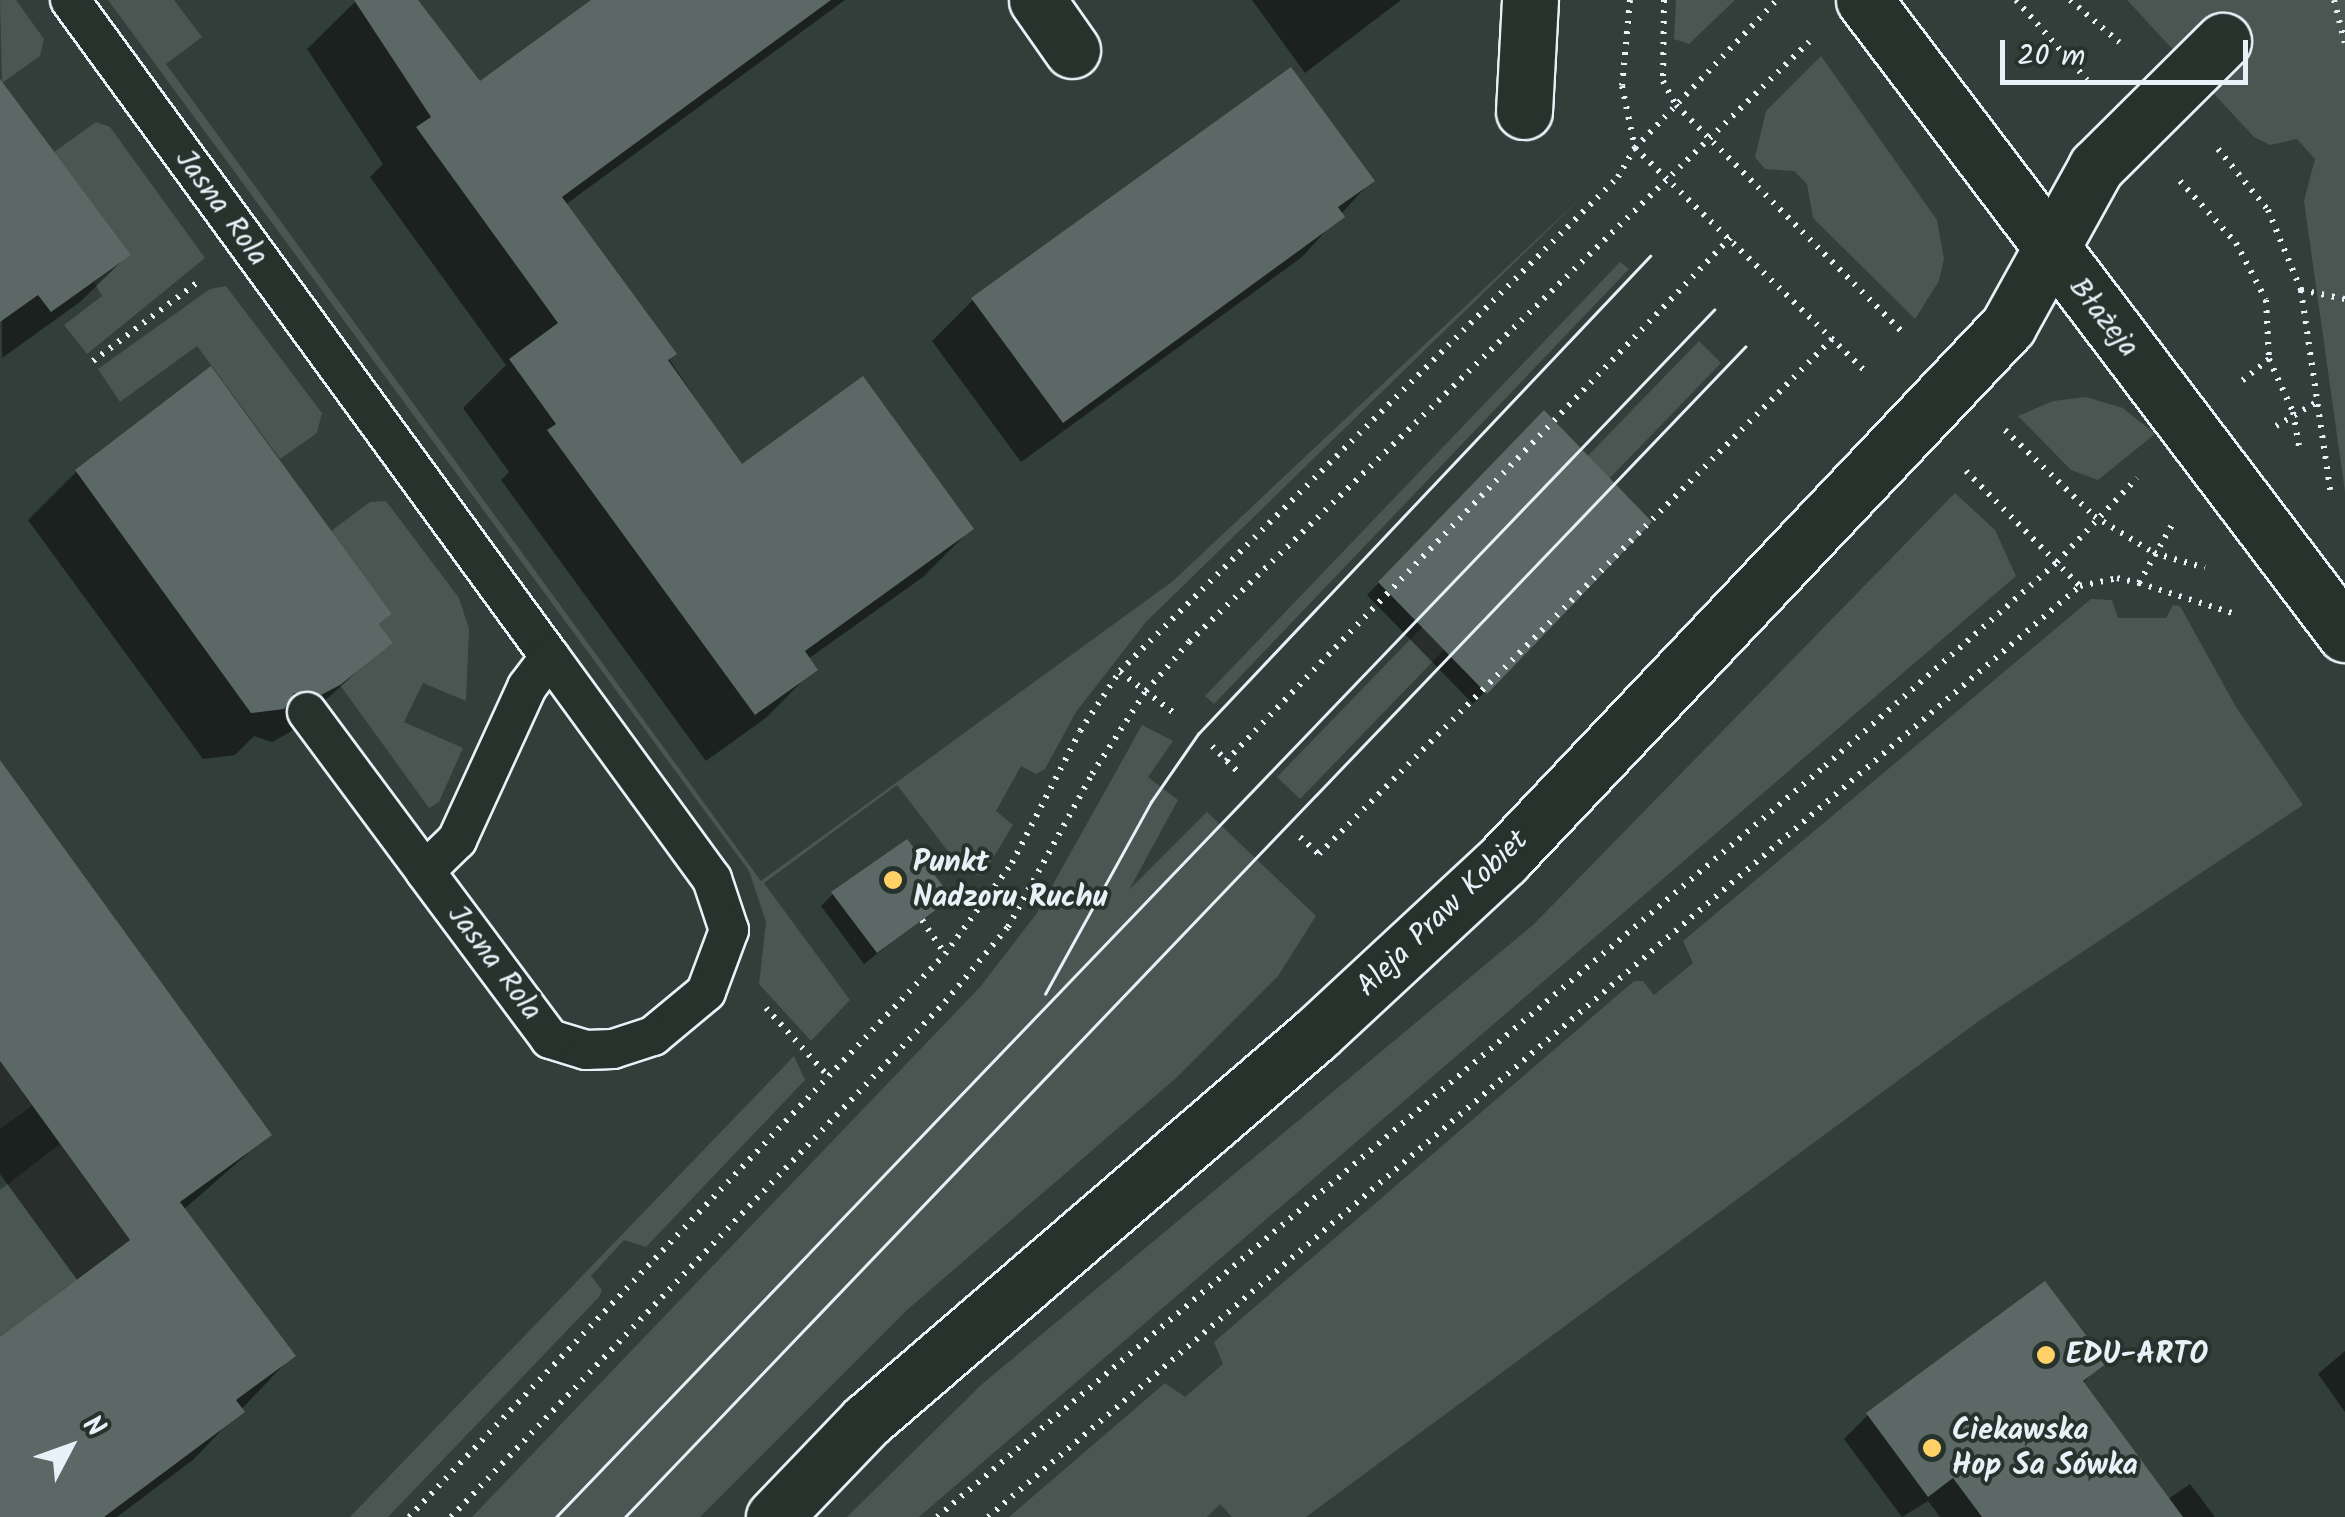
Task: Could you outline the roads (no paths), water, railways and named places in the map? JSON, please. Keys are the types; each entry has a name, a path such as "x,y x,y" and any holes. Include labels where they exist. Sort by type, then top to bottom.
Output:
{"street":[{"path":"1036,0 1072,50"},
{"path":"1524,111 1530,0"},
{"name":"Błażeja","path":"1864,0 2050,252 2192,426 2286,559 2345,634"},
{"name":"Aleja Praw Kobiet","path":"774,1517 866,1421 1316,1034 1504,859 2008,326 2096,167 2223,41"}],"lane":[{"name":"Jasna Rola","path":"70,0 712,879 728,930 706,992 652,1036 613,1049 586,1050 550,1038 307,712"},
{"path":"425,871 457,840 527,687 550,657"}],"tram line":[{"path":"1045,994 1151,802 1198,734 1650,256"},
{"path":"556,1517 1714,310"},
{"path":"625,1517 1745,347"}],"place":[{"name":"Punkt Nadzoru Ruchu","path":"893,880"},
{"name":"EDU-ARTO","path":"2046,1355"},
{"name":"Ciekawska Hop Sa Sówka","path":"1932,1448"}]}
